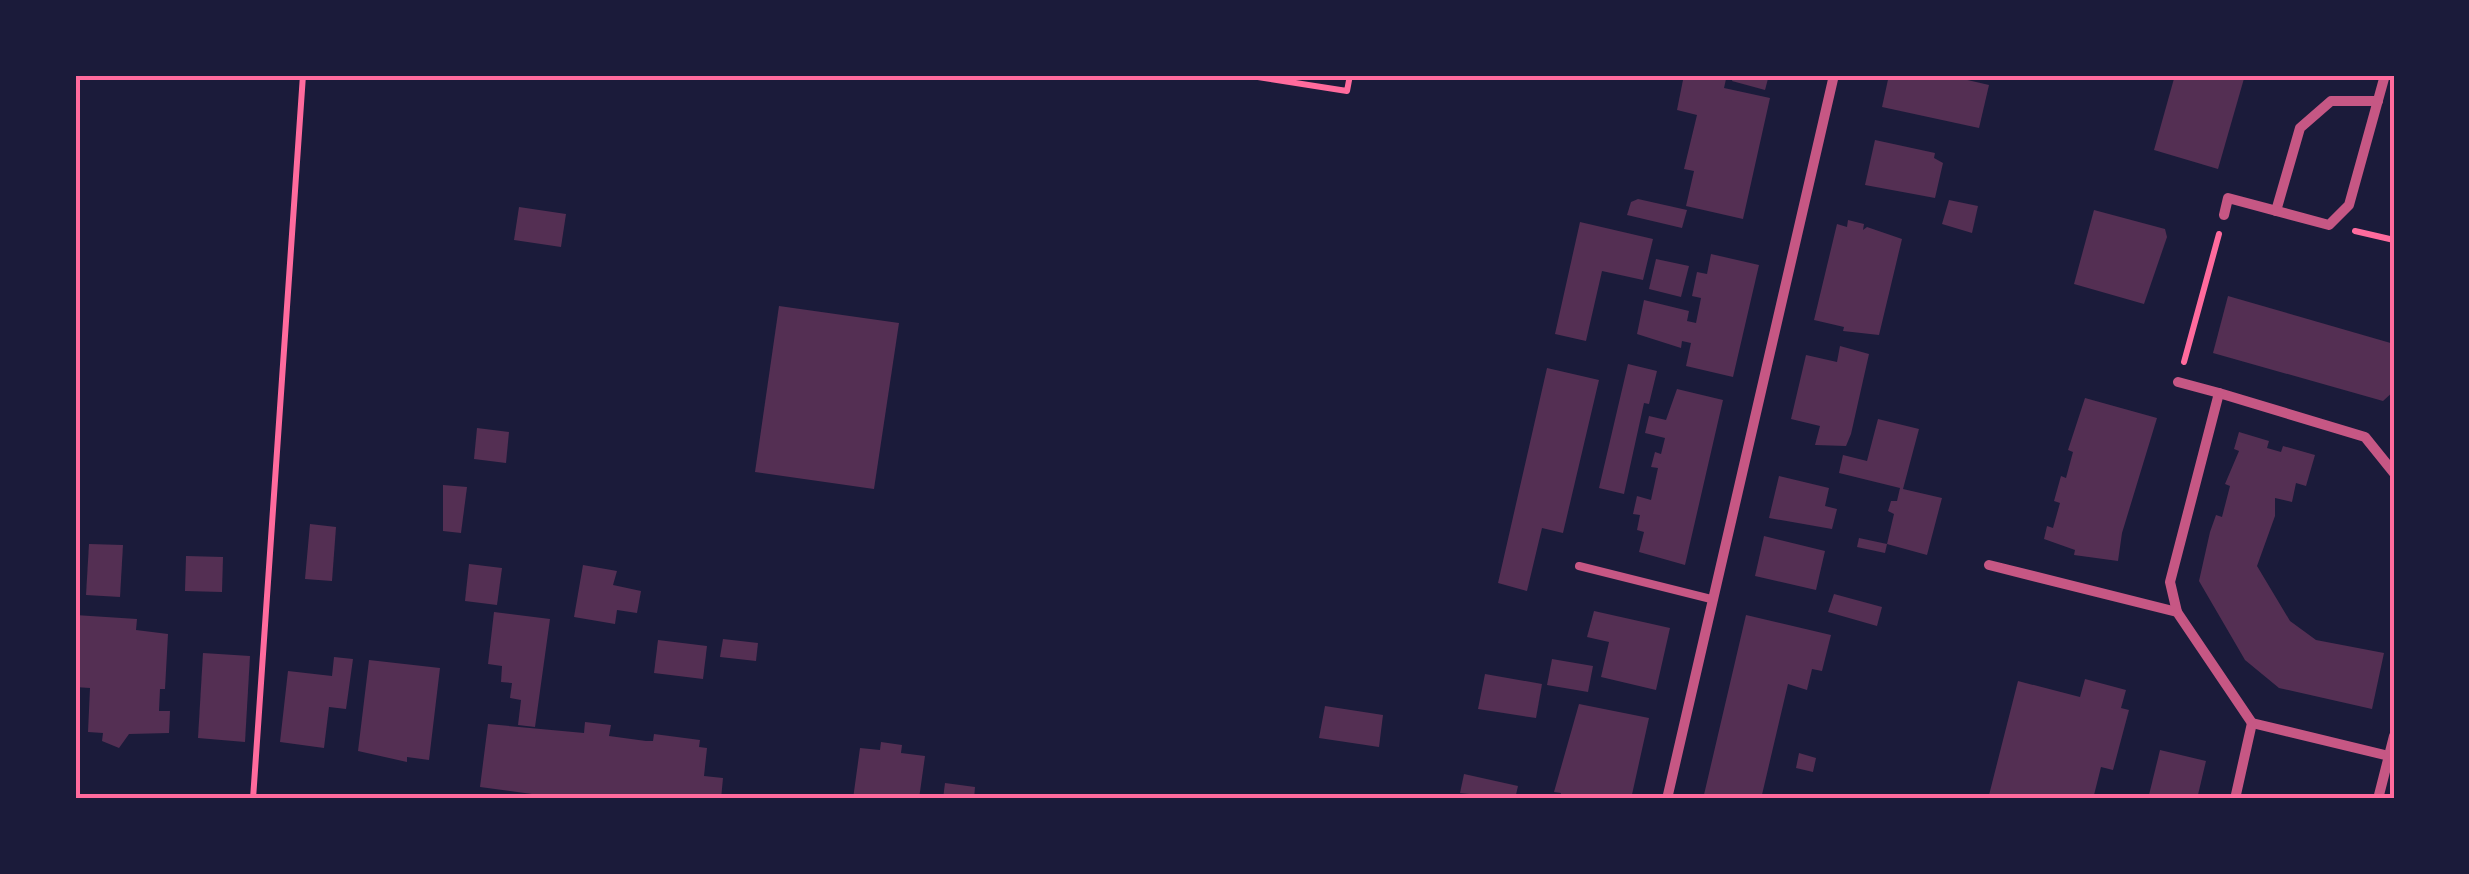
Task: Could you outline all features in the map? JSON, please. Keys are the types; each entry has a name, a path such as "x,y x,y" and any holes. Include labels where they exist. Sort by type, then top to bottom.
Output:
{"street":[{"path":"1667,799 1834,75"},
{"path":"2224,214 2228,198 2330,225 2349,205 2385,75"},
{"path":"2276,211 2300,128 2331,101 2378,100"},
{"path":"2178,382 2364,437 2394,472"},
{"path":"2219,393 2170,582 2176,612 2252,723 2389,756"},
{"path":"1989,565 2176,612"},
{"path":"2235,799 2252,723"},
{"path":"2378,799 2393,741"}],"lane":[{"path":"1579,566 1711,599"}],"path":[{"path":"253,799 304,75"},
{"path":"1244,75 1347,91 1350,75"},
{"path":"2178,382 2224,214"},
{"path":"2330,225 2394,240"}],"building":[{"path":"1684,75 1726,79 1724,88 1770,98 1743,219 1686,206 1694,171 1684,169 1697,115 1677,110"},
{"path":"1734,75 1769,75 1765,90 1732,81"},
{"path":"1889,75 1946,75 1989,85 1979,128 1882,107"},
{"path":"2175,75 2245,75 2218,169 2154,150"},
{"path":"1875,140 1935,153 1934,158 1943,163 1935,198 1865,185"},
{"path":"1638,199 1687,210 1682,228 1627,215 1631,202"},
{"path":"1949,200 1978,206 1972,233 1942,224"},
{"path":"519,207 566,214 561,247 514,240"},
{"path":"2094,210 2165,229 2167,237 2144,304 2074,284"},
{"path":"1848,220 1864,224 1863,230 1867,227 1902,239 1879,335 1843,331 1844,327 1814,320 1837,224 1847,227"},
{"path":"1580,222 1653,239 1643,280 1602,271 1586,341 1555,334"},
{"path":"1711,254 1759,265 1733,377 1686,366 1691,343 1682,341 1681,348 1637,334 1644,300 1689,311 1687,321 1696,323 1701,298 1692,296 1697,272 1707,274"},
{"path":"1656,259 1689,266 1681,297 1649,289"},
{"path":"2228,296 2394,344 2394,391 2383,401 2213,353"},
{"path":"779,306 899,323 874,489 755,472"},
{"path":"1840,346 1869,354 1851,434 1846,446 1815,445 1820,426 1791,419 1806,355 1837,362"},
{"path":"1628,364 1657,371 1649,404 1644,403 1624,494 1599,488"},
{"path":"1547,368 1599,380 1563,533 1542,528 1527,591 1498,583"},
{"path":"1677,389 1723,400 1685,565 1639,552 1644,532 1637,530 1640,515 1633,514 1637,496 1651,500 1658,468 1651,467 1655,452 1661,454 1665,438 1645,433 1649,416 1666,420"},
{"path":"2085,398 2157,418 2122,533 2118,561 2074,555 2075,550 2044,539 2047,526 2053,528 2060,503 2054,501 2061,476 2066,478 2073,452 2068,450"},
{"path":"1878,419 1919,429 1903,489 1942,498 1927,555 1887,544 1894,514 1888,511 1891,501 1897,501 1900,488 1839,473 1843,455 1867,461"},
{"path":"477,428 509,432 506,463 474,459"},
{"path":"2239,432 2269,441 2267,448 2281,452 2283,446 2315,455 2306,486 2296,483 2292,502 2275,498 2275,516 2257,566 2290,621 2316,640 2384,653 2372,709 2279,688 2245,660 2199,581 2216,515 2222,517 2230,486 2225,484 2239,451 2234,449"},
{"path":"1779,476 1829,488 1825,506 1837,509 1832,529 1769,518"},
{"path":"443,485 467,487 461,533 443,531"},
{"path":"310,524 336,527 332,581 305,579"},
{"path":"1764,536 1825,551 1816,590 1755,576"},
{"path":"1859,538 1887,544 1885,553 1857,547"},
{"path":"89,544 123,545 120,597 86,595"},
{"path":"186,556 223,557 222,592 185,591"},
{"path":"469,564 502,568 497,605 465,601"},
{"path":"583,565 617,571 613,585 641,591 637,613 617,610 615,624 574,617"},
{"path":"1834,594 1882,607 1877,626 1828,612"},
{"path":"1594,611 1670,628 1656,690 1601,677 1609,642 1587,637"},
{"path":"494,612 550,619 535,727 518,725 521,700 510,698 512,683 501,682 502,666 488,664"},
{"path":"75,615 137,619 136,630 168,634 165,689 160,689 159,711 170,711 169,733 129,734 119,748 102,741 103,733 88,732 90,688 75,687"},
{"path":"1746,615 1831,635 1822,671 1812,669 1807,690 1788,684 1761,799 1703,799"},
{"path":"723,639 758,643 756,661 720,657"},
{"path":"658,640 707,646 703,679 654,673"},
{"path":"203,653 250,656 245,742 198,738"},
{"path":"334,657 353,659 346,709 329,707 324,748 280,742 288,671 332,676"},
{"path":"1552,659 1593,666 1588,692 1547,685"},
{"path":"369,660 440,668 429,760 407,757 407,762 358,751"},
{"path":"1485,674 1542,684 1536,718 1478,709"},
{"path":"2085,679 2126,690 2121,708 2129,710 2113,770 2101,767 2093,799 1988,799 2018,681 2080,697"},
{"path":"1579,704 1649,718 1631,799 1560,799 1561,793 1554,792"},
{"path":"1325,706 1383,715 1379,747 1319,738"},
{"path":"585,722 611,725 609,736 653,741 654,734 700,740 699,747 707,748 704,776 723,778 721,799 569,799 480,787 488,724 584,733"},
{"path":"881,742 902,745 901,753 925,756 919,799 853,799 860,748 880,750"},
{"path":"2160,750 2206,761 2197,799 2148,799"},
{"path":"1799,753 1816,758 1813,772 1796,768"},
{"path":"1464,774 1518,786 1515,799 1460,793"},
{"path":"945,783 975,787 974,799 943,799"}]}
